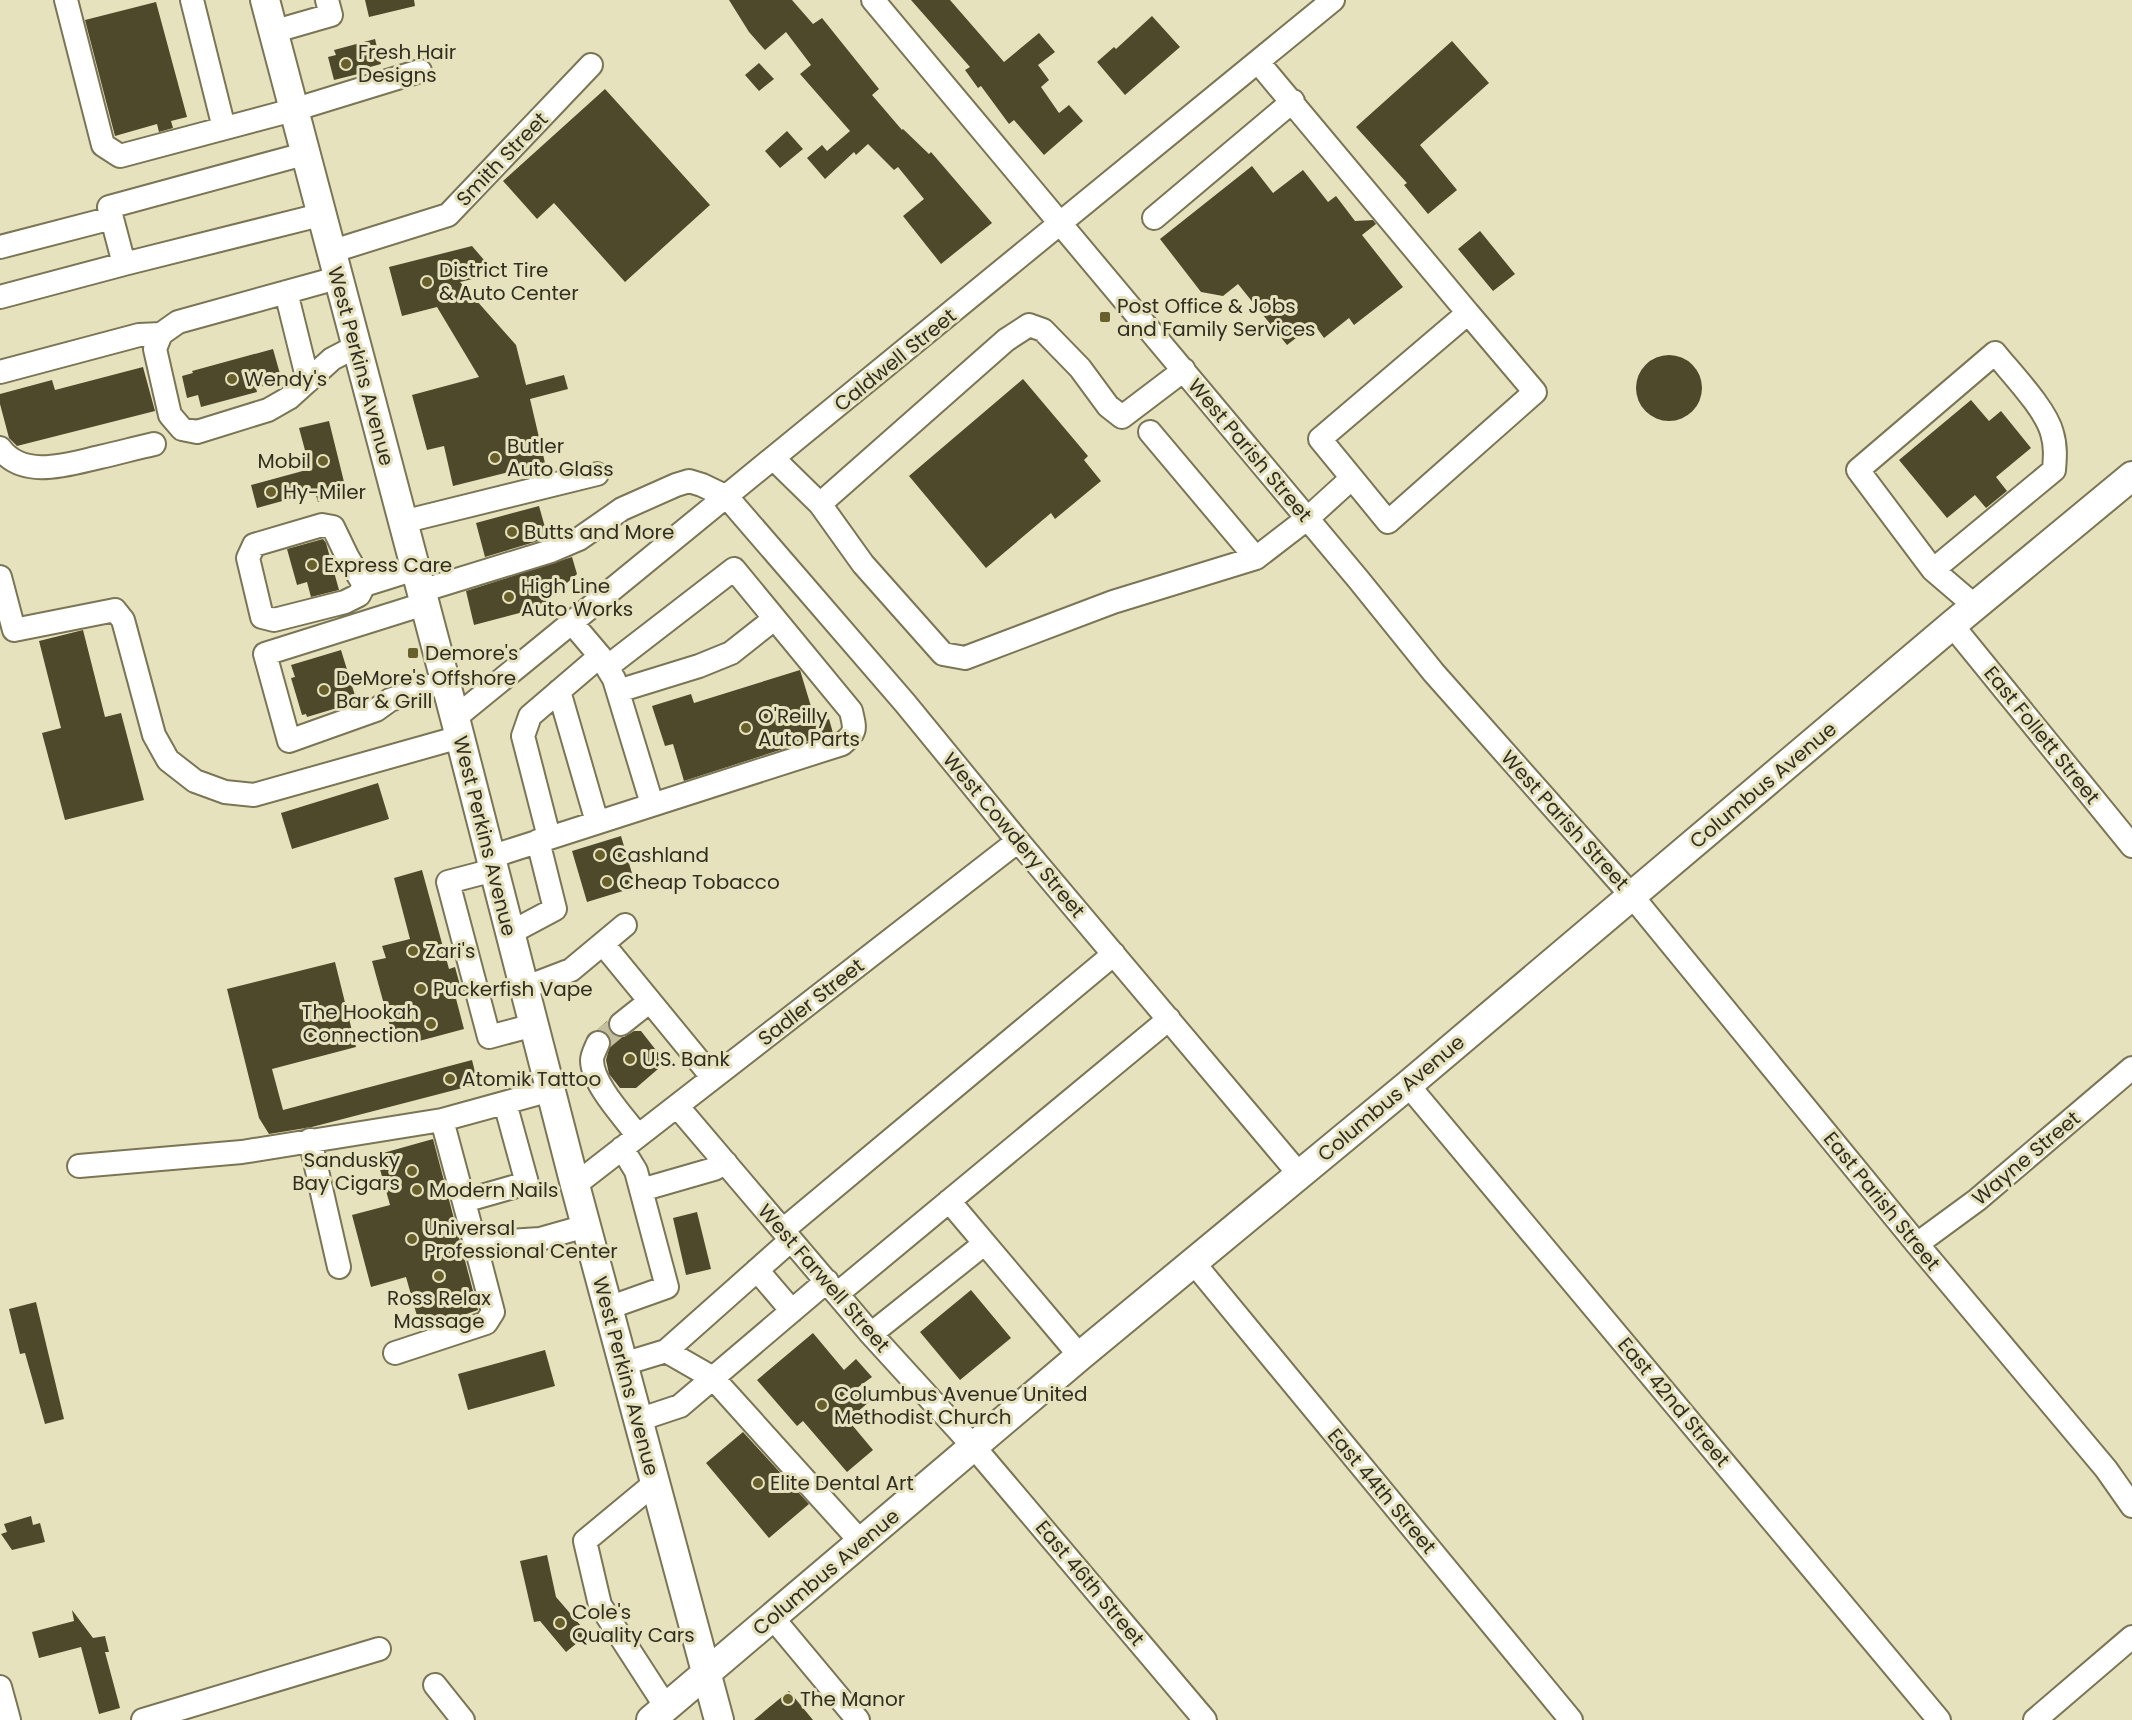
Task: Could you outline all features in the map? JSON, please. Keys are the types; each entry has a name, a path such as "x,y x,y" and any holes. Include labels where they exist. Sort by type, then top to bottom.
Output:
{"main road":[{"name":"West Perkins Avenue","path":"264,0 718,1720"},
{"name":"Columbus Avenue","path":"658,1713 1080,1356 1408,1084 2132,476"}],"street":[{"path":"66,0 103,145 120,156 293,110 420,71"},
{"path":"192,0 224,128"},
{"path":"272,32 331,15 327,0"},
{"name":"West Parish Street","path":"873,0 1308,518 1434,673 1632,896"},
{"name":"Caldwell Street","path":"458,728 572,623 1333,0"},
{"path":"1258,62 1535,392 1388,522 1320,439 1468,313"},
{"name":"Smith Street","path":"161,334 178,322 286,292 333,265 448,215 591,65"},
{"path":"1154,218 1293,101"},
{"path":"124,264 109,207 304,154"},
{"path":"0,297 320,215"},
{"path":"0,247 112,218"},
{"path":"286,292 308,381"},
{"path":"820,504 1006,340 1029,325 1043,330 1080,368 1108,406 1122,417 1184,370"},
{"path":"0,372 139,335 161,334 155,349 170,415 182,429 197,432 268,410 289,398 332,359 355,347"},
{"path":"1933,570 2054,470 2056,454 2052,431 2040,411 1995,353 1858,470 1933,570 1975,606"},
{"path":"1150,432 1256,558"},
{"path":"0,448 4,454 18,463 37,467 56,467 154,444"},
{"path":"774,459 820,504 863,564 943,654 965,658 1113,602 1256,558 1308,518 1352,478"},
{"path":"402,522 597,474"},
{"path":"445,681 390,700 376,710 289,741 265,654 420,588 551,551 579,539 622,509 676,485 689,481 727,497"},
{"name":"West Cowdery Street","path":"727,497 905,704 1299,1174"},
{"path":"322,525 333,527 346,556 364,585 359,595 345,602 274,620 262,617 248,558 254,545 322,525"},
{"path":"510,933 555,909 544,839 523,736 530,716 560,691 734,569 851,711 855,728 851,736 842,744 544,839 448,882 489,1037 534,1025"},
{"path":"0,577 14,630 116,610 123,620 154,735 168,760 195,781 225,792 254,795 458,728"},
{"path":"364,585 420,588"},
{"path":"618,691 699,666 731,653 774,619"},
{"path":"572,623 614,679 652,804"},
{"name":"East Follett Street","path":"1952,625 2132,846"},
{"path":"560,691 597,822"},
{"name":"Sadler Street","path":"575,1185 1018,841"},
{"name":"East Parish Street","path":"1632,896 1917,1244 2106,1469 2132,1506"},
{"path":"524,988 571,970 626,925"},
{"path":"603,944 712,1078"},
{"path":"623,1365 666,1351 757,1270 787,1235 1114,954"},
{"path":"621,1024 650,1001"},
{"path":"638,1420 680,1406 792,1311 832,1287 949,1201 1169,1019"},
{"path":"598,1043 591,1059 596,1076 630,1142 667,1287 608,1308"},
{"name":"Wayne Street","path":"1917,1244 1977,1200 2132,1068"},
{"name":"East 42nd Street","path":"1408,1084 1940,1720"},
{"path":"80,1166 242,1152 442,1120 551,1090"},
{"path":"464,1201 527,1183 505,1102"},
{"name":"West Farwell Street","path":"677,1106 870,1334 974,1447"},
{"path":"395,1353 486,1323 493,1312 442,1120"},
{"path":"310,1140 339,1267"},
{"path":"641,1190 714,1169 726,1163"},
{"path":"949,1201 1080,1356"},
{"path":"475,1243 540,1239 586,1226"},
{"path":"870,1334 984,1244"},
{"name":"East 44th Street","path":"1193,1262 1571,1720"},
{"path":"757,1270 792,1311"},
{"path":"666,1351 713,1378 861,1542"},
{"name":"East 46th Street","path":"974,1447 1206,1720"},
{"path":"655,1483 585,1541 600,1605 658,1713"},
{"path":"772,1617 858,1720"},
{"path":"2035,1720 2132,1637"},
{"path":"143,1720 379,1649"},
{"path":"435,1685 463,1720"},
{"path":"0,1687 9,1720"}],"building":[{"path":"365,0 414,0 415,6 369,17"},
{"path":"729,0 792,0 813,24 822,18 879,89 872,95 902,130 929,154 931,152 992,223 941,264 903,216 924,199 898,167 894,170 868,144 856,155 854,152 825,179 807,158 822,145 827,151 850,131 800,74 811,65 786,32 765,50 749,32"},
{"path":"911,0 950,0 1004,62 1039,33 1055,52 1038,65 1049,80 1041,87 1059,113 1069,105 1083,121 1044,155 1014,120 1009,124 981,86 978,88 965,70 970,67"},
{"path":"156,2 187,117 171,121 173,128 159,132 157,124 115,136 85,20"},
{"path":"1152,16 1180,47 1125,95 1097,62 1114,47 1116,49"},
{"path":"375,39 381,64 370,67 370,71 334,80 328,57 336,55 334,50"},
{"path":"1452,41 1489,83 1420,145 1457,190 1428,214 1404,185 1407,183 1356,127"},
{"path":"759,63 774,79 759,91 745,75"},
{"path":"605,89 710,205 625,282 554,203 537,219 503,181"},
{"path":"787,131 803,149 780,168 765,151"},
{"path":"1252,166 1273,193 1303,170 1328,202 1336,196 1355,221 1373,220 1376,224 1362,235 1403,287 1354,325 1349,318 1324,338 1314,324 1287,345 1238,284 1223,296 1201,292 1160,239"},
{"path":"1480,231 1515,274 1493,291 1458,249"},
{"path":"472,246 491,268 481,277 460,282 516,345 526,385 564,375 568,389 530,399 545,463 453,486 444,446 427,450 412,395 479,377 437,307 402,316 389,267"},
{"name":"Wendy's","path":"273,349 282,381 256,388 257,392 201,407 198,395 187,398 182,376 193,373 192,371"},
{"path":"1669,355 1682,358 1692,365 1699,375 1702,388 1699,401 1692,411 1682,418 1669,421 1656,418 1646,411 1639,401 1636,388 1639,375 1646,365 1656,358"},
{"path":"143,367 155,411 17,446 9,438 0,404 0,394 52,380 55,390"},
{"path":"1023,379 1088,456 1084,460 1101,481 1055,519 1051,513 986,568 909,476"},
{"path":"1971,400 1989,421 2001,411 2031,448 1996,477 2007,491 1986,508 1975,495 1947,518 1899,460"},
{"name":"Mobil","path":"329,421 347,494 318,502 315,492 257,508 251,485 310,469 299,428"},
{"name":"Butts and More","path":"539,506 548,538 485,557 476,523"},
{"name":"Express Care","path":"323,539 339,590 311,597 307,582 297,585 287,549"},
{"name":"High Line Auto Works","path":"572,557 577,574 539,608 474,625 466,591"},
{"path":"83,630 105,717 121,713 144,800 65,820 42,733 61,728 39,641"},
{"name":"DeMore's Offshore Bar & Grill","path":"341,650 357,702 307,717 306,714 302,715 291,678 295,677 291,665"},
{"name":"O'Reilly Auto Parts","path":"800,670 816,723 829,719 833,733 684,781 673,744 665,746 652,706 691,694 694,703"},
{"path":"378,783 389,819 292,849 281,813"},
{"path":"621,836 636,887 587,902 572,851"},
{"path":"422,870 449,969 455,967 461,989 454,991 464,1029 408,1044 405,1033 393,1037 372,961 386,958 382,946 410,939 394,878"},
{"path":"335,962 356,1047 272,1069 283,1110 472,1060 478,1084 312,1127 269,1134 259,1118 227,989"},
{"name":"U.S. Bank","path":"607,1021 610,1032 617,1037 641,1031 659,1054 658,1069 636,1088 620,1088 609,1074 606,1060 611,1041 608,1034 597,1030"},
{"name":"Universal Professional Center","path":"433,1139 478,1310 421,1330 406,1277 371,1287 352,1215 390,1205 376,1155"},
{"path":"697,1212 711,1269 686,1275 673,1218"},
{"path":"971,1290 1011,1338 960,1380 920,1332"},
{"path":"36,1302 64,1419 45,1424 25,1353 20,1354 9,1309"},
{"name":"Columbus Avenue United Methodist Church","path":"813,1333 844,1370 856,1359 872,1377 857,1388 869,1402 848,1420 873,1450 847,1472 803,1421 797,1426 757,1380"},
{"path":"545,1350 555,1386 468,1410 458,1374"},
{"name":"Elite Dental Art","path":"743,1432 809,1504 769,1538 706,1463"},
{"path":"31,1516 33,1525 40,1523 45,1542 12,1550 1,1534 7,1532 4,1524"},
{"path":"547,1555 556,1597 588,1634 566,1652 540,1621 534,1622 520,1561"},
{"path":"72,1610 93,1638 105,1636 109,1652 105,1652 120,1708 99,1714 81,1647 39,1658 32,1632 74,1621"},
{"name":"The Manor","path":"789,1691 813,1720 754,1720"}],"tunnel":[{"path":"598,1043 621,1024"}],"place":[{"name":"Fresh Hair Designs","path":"346,64"},
{"name":"District Tire & Auto Center","path":"427,282"},
{"name":"Post Office & Jobs and Family Services","path":"1105,317"},
{"name":"Wendy's","path":"232,379"},
{"name":"Butler Auto Glass","path":"495,458"},
{"name":"Mobil","path":"323,461"},
{"name":"Hy-Miler","path":"271,492"},
{"name":"Butts and More","path":"512,532"},
{"name":"Express Care","path":"312,565"},
{"name":"High Line Auto Works","path":"509,597"},
{"name":"Demore's","path":"413,653"},
{"name":"DeMore's Offshore Bar & Grill","path":"324,690"},
{"name":"O'Reilly Auto Parts","path":"746,728"},
{"name":"Cashland","path":"600,855"},
{"name":"Cheap Tobacco","path":"607,882"},
{"name":"Zari's","path":"413,951"},
{"name":"Puckerfish Vape","path":"421,989"},
{"name":"The Hookah Connection","path":"431,1024"},
{"name":"U.S. Bank","path":"630,1059"},
{"name":"Atomik Tattoo","path":"450,1079"},
{"name":"Sandusky Bay Cigars","path":"412,1171"},
{"name":"Modern Nails","path":"417,1190"},
{"name":"Universal Professional Center","path":"412,1239"},
{"name":"Ross Relax Massage","path":"439,1276"},
{"name":"Columbus Avenue United Methodist Church","path":"822,1405"},
{"name":"Elite Dental Art","path":"758,1483"},
{"name":"Cole's Quality Cars","path":"560,1623"},
{"name":"The Manor","path":"788,1699"}]}
